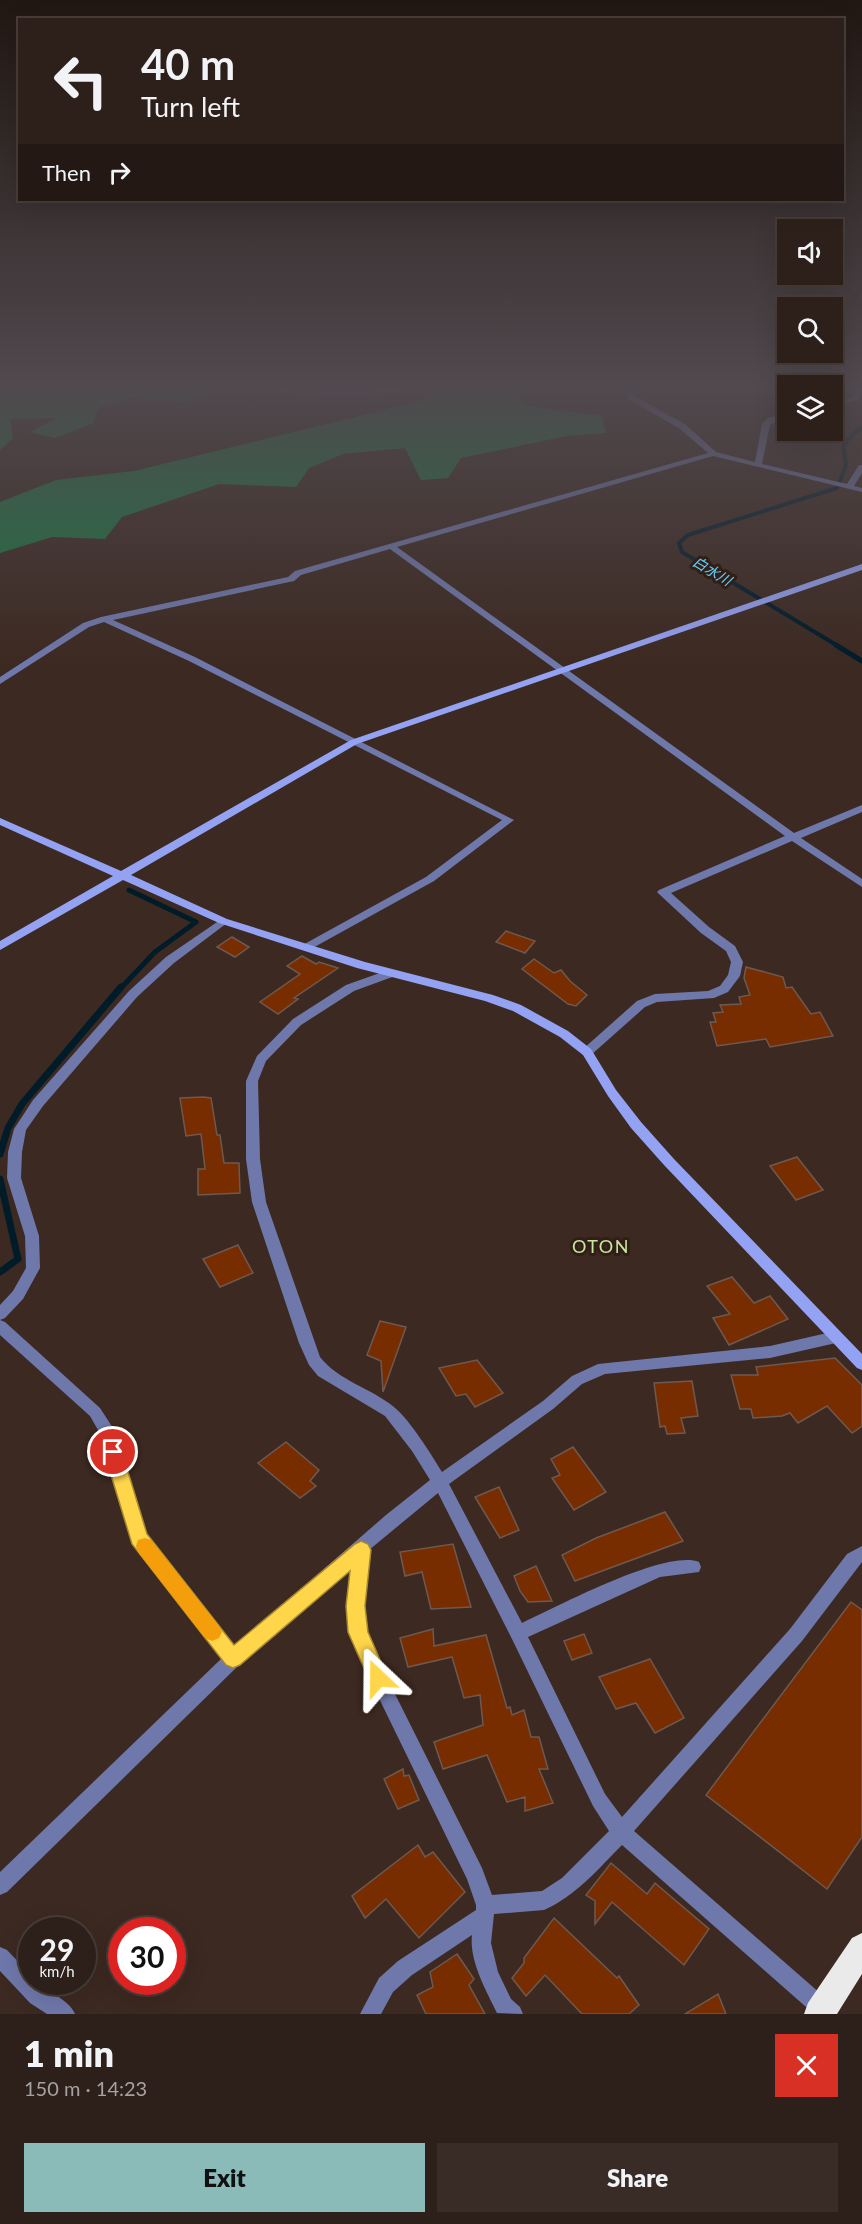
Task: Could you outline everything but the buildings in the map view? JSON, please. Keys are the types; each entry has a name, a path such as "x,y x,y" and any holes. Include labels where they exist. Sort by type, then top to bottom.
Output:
{"highway":[{"path":"821,2011 862,1948"}],"street":[{"path":"0,681 86,625 104,618 291,579 298,573 633,477"},
{"path":"806,477 862,490"},
{"path":"849,487 856,477"},
{"path":"392,547 862,884"},
{"path":"0,946 354,742 862,567"},
{"path":"104,618 192,659 508,820 430,879 305,947"},
{"path":"587,1052 641,1004 655,998 710,995 724,989 734,976 737,962 731,950 663,892 862,808"},
{"path":"0,821 223,921 391,973 517,1008 564,1034 587,1052 612,1093 636,1125 862,1364"},
{"path":"0,1314 18,1296 33,1268 32,1236 14,1178 15,1152 20,1129 38,1103 133,994 170,960 223,921"},
{"path":"391,973 350,988 297,1022 261,1059 252,1081 253,1159 259,1202 306,1343 314,1361 323,1372 390,1412 417,1446 440,1482 518,1633 599,1800 621,1832 821,2011"},
{"path":"0,1326 95,1412 105,1428 139,1538 233,1659"},
{"path":"0,1885 233,1659 361,1550 392,1520 440,1482 548,1405 577,1380 603,1368 770,1352 836,1337"},
{"path":"361,1550 355,1606 358,1632 378,1678 475,1875 485,1910 481,1943 489,1974 504,2006 513,2014"},
{"path":"370,2014 386,1985 405,1968 485,1910 544,1900 569,1885 621,1832 796,1635 853,1558 862,1553"},
{"path":"518,1633 660,1570 693,1567"},
{"path":"0,1957 37,1996 65,2014"}],"green space":[{"path":"82,477 303,477 296,487 219,484 122,517 105,539 52,537 0,553 0,502 56,480"},
{"path":"419,477 449,477 448,478 421,480"}],"waterway":[{"name":"白水川","path":"838,646 682,552 679,543 688,535 837,488 841,477"},
{"name":"白水川","path":"836,645 862,661"},
{"path":"120,989 155,952 196,922 129,890"},
{"path":"0,1154 8,1128 22,1104 121,987"},
{"path":"0,1179 18,1259 0,1272"}],"slow traffic":[{"path":"145,1546 212,1632"}],"district":[{"name":"OTON","path":"601,1247"}],"route":[{"path":"113,1452 139,1538 233,1659 361,1550 355,1606 358,1632 378,1678"}]}
